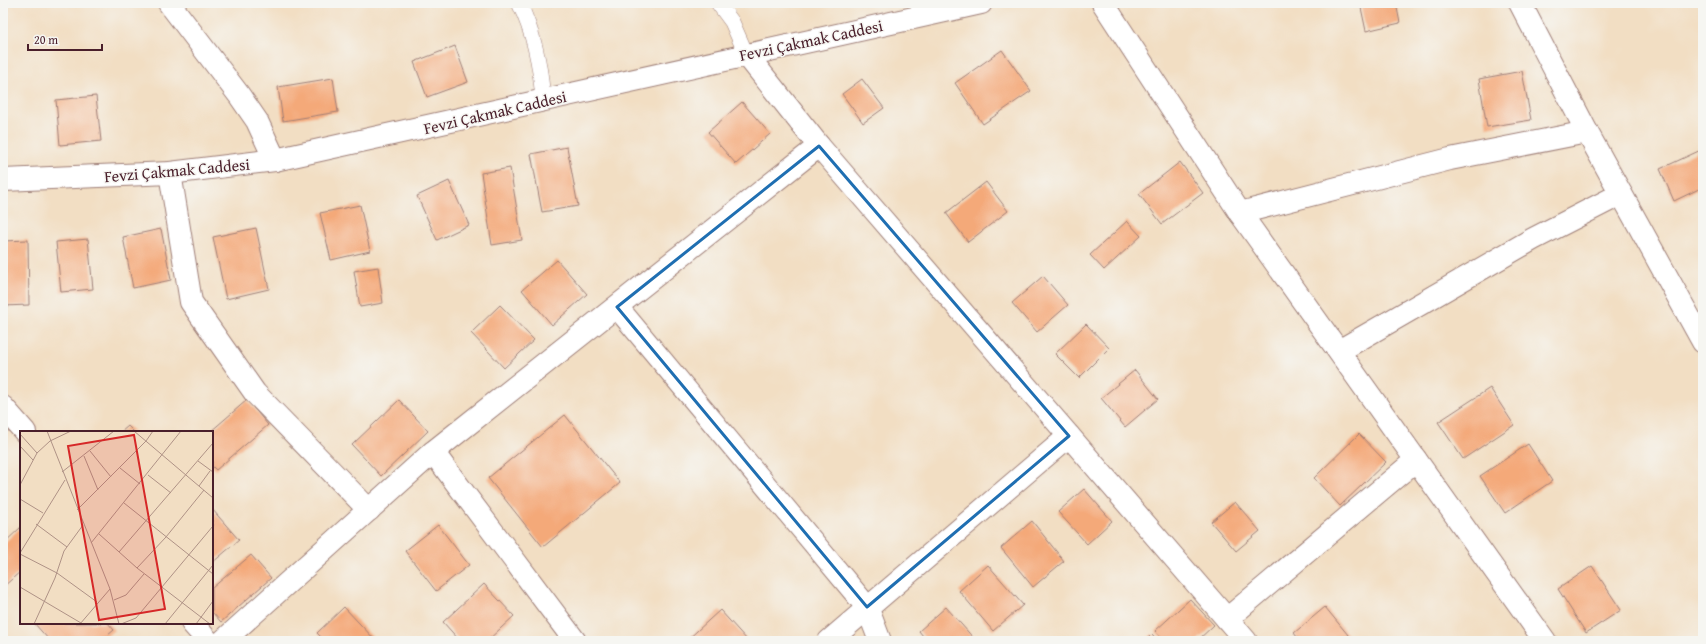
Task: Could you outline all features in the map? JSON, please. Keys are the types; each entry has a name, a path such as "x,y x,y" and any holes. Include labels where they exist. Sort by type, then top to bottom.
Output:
{"street":[{"name":"Fevzi Çakmak Caddesi","path":"3,180 170,173 275,160 543,102 746,54 981,3"},
{"path":"1103,3 1240,213 1545,641"},
{"path":"1520,3 1587,132 1703,342"},
{"path":"180,7 257,121 275,160"},
{"path":"746,54 819,146 1246,641"},
{"path":"1240,213 1450,159 1587,132"},
{"path":"223,641 433,452 819,146"},
{"path":"170,173 191,302 255,393 369,510"},
{"path":"1339,351 1533,239 1621,194"},
{"path":"617,307 867,607 880,641"},
{"path":"3,407 24,431"},
{"path":"829,641 1069,436"},
{"path":"433,452 575,641"},
{"path":"1227,619 1416,460"},
{"path":"193,624 208,641"}],"lane":[{"path":"519,3 533,37 541,67 543,102"},
{"path":"718,3 732,22 746,54"}],"highlighted area":[{"path":"819,146 1069,436 867,607 617,307"}],"building":[{"path":"1360,3 1396,3 1400,23 1366,31"},
{"path":"455,46 468,82 427,97 414,62"},
{"path":"1002,50 1031,91 983,124 955,83"},
{"path":"1522,71 1531,120 1487,127 1479,79"},
{"path":"333,78 338,112 283,121 278,87"},
{"path":"862,79 884,108 863,123 842,94"},
{"path":"96,96 101,141 60,145 56,100"},
{"path":"742,102 770,134 736,164 708,132"},
{"path":"567,147 578,206 542,212 531,154"},
{"path":"1703,149 1703,187 1674,201 1660,169"},
{"path":"1180,162 1203,193 1162,224 1139,194"},
{"path":"510,168 522,240 492,245 481,173"},
{"path":"449,181 469,225 437,240 417,196"},
{"path":"986,182 1008,211 968,242 946,213"},
{"path":"360,205 370,251 331,260 320,213"},
{"path":"1127,221 1141,236 1104,270 1090,255"},
{"path":"256,228 269,289 226,299 213,237"},
{"path":"161,229 171,280 133,288 123,237"},
{"path":"88,239 93,289 61,292 56,242"},
{"path":"28,240 29,305 3,306 3,241"},
{"path":"557,260 587,294 552,325 522,290"},
{"path":"378,267 383,303 360,307 354,271"},
{"path":"1043,276 1068,305 1037,332 1012,303"},
{"path":"500,305 534,340 504,368 471,333"},
{"path":"1086,324 1109,348 1079,378 1055,354"},
{"path":"1135,370 1158,399 1125,427 1101,398"},
{"path":"1490,388 1514,425 1463,459 1438,422"},
{"path":"247,400 268,425 216,470 213,467 213,431 211,431"},
{"path":"399,400 428,431 381,476 352,445"},
{"path":"565,415 620,483 543,547 488,478"},
{"path":"128,426 133,431 122,431"},
{"path":"1359,434 1386,462 1340,506 1314,478"},
{"path":"1528,444 1552,481 1505,513 1480,476"},
{"path":"1084,489 1112,521 1087,544 1058,512"},
{"path":"1235,502 1260,531 1236,551 1211,522"},
{"path":"213,510 239,540 213,562"},
{"path":"1032,521 1064,561 1033,587 1001,548"},
{"path":"438,525 469,565 436,591 405,551"},
{"path":"20,528 20,572 3,587 3,544"},
{"path":"251,555 271,578 221,622 213,613 213,587"},
{"path":"988,565 1023,605 993,631 959,591"},
{"path":"1592,566 1621,610 1586,633 1558,589"},
{"path":"484,584 514,616 487,641 460,641 443,622"},
{"path":"1190,599 1214,625 1197,641 1164,641 1155,631"},
{"path":"344,607 376,641 325,641 317,633"},
{"path":"946,607 976,641 927,641 919,631"},
{"path":"1325,607 1353,641 1300,641 1294,633"},
{"path":"720,610 748,641 686,641"},
{"path":"35,624 109,624 114,630 101,641 50,641"},
{"path":"1152,634 1158,641 1145,641"}]}
